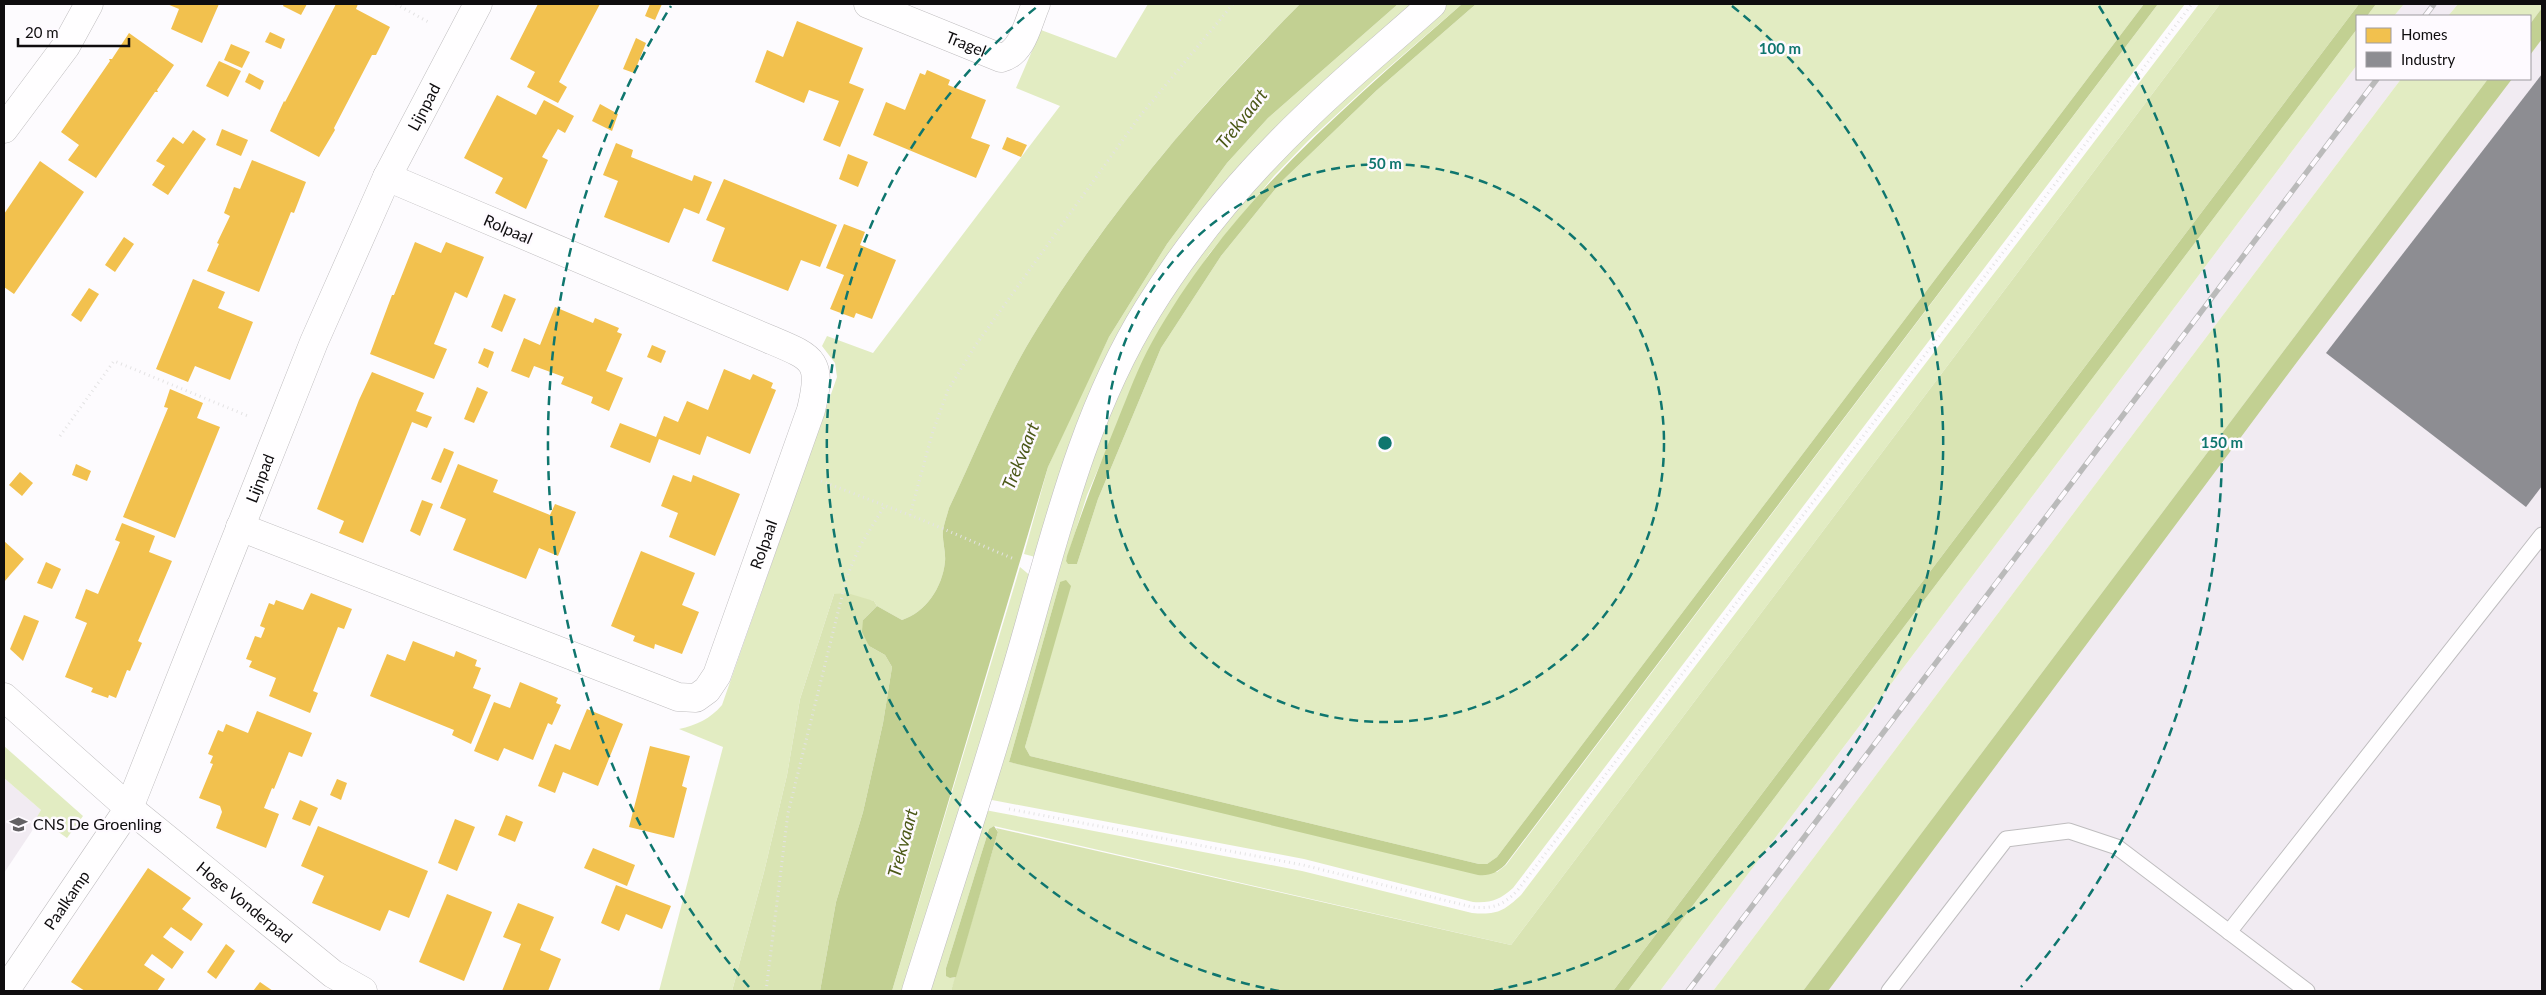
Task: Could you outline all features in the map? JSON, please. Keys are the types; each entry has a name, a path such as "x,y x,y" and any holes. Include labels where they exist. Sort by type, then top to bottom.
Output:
{"street":[{"path":"4,129 66,46 89,4"},
{"name":"Lijnpad","path":"129,808 314,342 387,177 478,4"},
{"name":"Tragel","path":"868,4 1001,58 1009,56 1018,48 1036,4"},
{"path":"916,991 975,802 1069,487 1096,413 1147,311 1208,227 1251,174 1309,114 1432,4"},
{"name":"Rolpaal","path":"240,527 678,697 696,698 707,690 717,675 811,410 817,385 814,365 804,354 387,177"},
{"path":"4,697 129,808"},
{"name":"Paalkamp","path":"5,991 129,808"},
{"name":"Hoge Vonderpad","path":"129,808 333,974 364,991"}],"lane":[{"path":"2229,932 2542,535"},
{"path":"1889,991 2006,838 2070,831 2117,846 2307,991"}],"path":[{"path":"396,4 458,40"},
{"path":"910,515 932,434 948,390 975,346 1140,116 1233,4"},
{"path":"975,802 1303,865 1472,907 1491,909 1504,904 1523,884 2192,4"},
{"path":"60,436 114,361 279,429"},
{"path":"790,469 920,519 1020,561"},
{"path":"766,991 788,813 848,576 860,546 885,505"}],"shaded area":[{"path":"1148,4 1300,4 1228,79 1159,159 1095,243 1037,329 1012,372 949,508 943,531 945,562 943,572 931,598 918,611 902,620 877,606 874,601 834,594 800,699 787,775 764,872 732,991 659,991 723,747 679,729 703,721 722,705 837,377 835,363 822,346 827,336 873,353 1060,106 1016,88 1041,30 1116,58"},
{"path":"1398,4 1420,4 1162,273 1039,558 1024,554 1048,467 1076,405 1109,337 1167,244 1227,163 1268,118"},
{"path":"1444,4 1462,4 1373,81 1308,141 1274,176 1209,254 1152,343 1087,495 1066,561 1077,564 1098,499 1161,348 1221,256 1281,182 1377,90 1476,4 2144,4 1497,857 1487,864 1479,864 1030,756 1025,747 1070,586 1060,582 1009,762 1497,872 1506,865 2158,4 2185,4 1513,888 1504,895 1495,900 1473,902 1304,859 992,800 989,795 1104,416 1176,283 1288,146"},
{"path":"2199,4 2220,4 1511,945 994,826 989,829 946,968 950,978 956,977 951,991 926,991 985,810 1302,871 1472,913 1493,913 1504,909 1521,895"},
{"path":"2220,4 2359,4 1613,991 951,991 998,832 996,828 1511,945"},
{"path":"2376,4 2404,4 2395,15 2368,15"},
{"path":"2404,4 2458,4 2449,15 2395,15"},
{"path":"2458,4 2542,4 2542,8 2531,23 2531,15 2449,15"},
{"path":"2542,4 2542,991 1766,991 2465,80 2531,80 2531,15"},
{"path":"2356,30 2356,66 1660,991 1628,991"},
{"path":"2356,66 2356,80 2400,80 1713,991 1660,991"},
{"path":"2400,80 2487,80 1803,991 1713,991"},
{"path":"1020,567 1033,578 907,991 892,991"},
{"path":"847,593 874,601 877,606 863,620 869,646 885,655 892,667 883,723 863,812 836,902 820,991 732,991 764,872 787,775 800,699 834,594"},
{"path":"4,746 83,816 67,838 37,817 41,810 4,778"},
{"name":"CNS De Groenling","path":"4,778 41,810 32,831 4,873"}],"water":[{"name":"Trekvaart","path":"1300,4 1398,4 1268,118 1227,163 1167,244 1109,337 1048,467 892,991 820,991 836,902 863,812 883,723 892,667 885,655 869,646 862,632 863,620 877,606 902,620 918,611 931,598 940,581 945,562 943,531 949,508 1012,372 1037,329 1095,242 1159,159 1228,80"},
{"path":"1462,4 1476,4 1377,90 1281,182 1221,256 1161,348 1098,499 1077,564 1068,564 1066,561 1067,556 1079,522 1142,361 1183,292 1216,245 1253,201 1292,160 1375,81"},
{"path":"2144,4 2158,4 1505,865 1499,870 1486,875 1478,875 1009,762 1060,582 1066,580 1071,586 1025,747 1030,756 1479,864 1487,864 1497,857"},
{"path":"2359,4 2376,4 2368,15 2356,15 2356,30 1628,991 1613,991"},
{"path":"2542,8 2542,39 2531,54 2531,23"},
{"path":"2487,80 2511,80 2297,362 1828,991 1803,991"},
{"path":"994,826 998,832 956,977 950,978 946,976 946,968 989,829"}],"building: Homes":[{"path":"167,4 219,4 202,43 171,29 179,9"},
{"path":"284,4 307,4 301,15 283,6"},
{"path":"336,4 358,4 356,9 390,27 376,55 372,55 334,128 335,130 319,157 270,131"},
{"path":"538,4 600,4 559,82 567,87 558,103 527,87 535,72 510,59"},
{"path":"650,4 662,4 655,20 645,16"},
{"path":"797,21 863,48 849,83 864,89 840,147 823,140 839,101 809,90 804,103 755,82 767,50 783,57"},
{"path":"270,32 285,39 281,49 265,42"},
{"path":"129,33 174,65 157,90 158,92 155,92 96,178 68,160 79,145 61,132 110,61 109,59 112,59"},
{"path":"636,38 646,43 634,73 623,69"},
{"path":"231,44 250,52 242,68 224,60"},
{"path":"219,61 241,71 228,97 206,86"},
{"path":"927,70 950,80 948,85 986,100 971,138 990,145 976,178 873,135 886,102 905,110 920,73 925,75"},
{"path":"249,73 264,81 260,90 245,82"},
{"path":"497,95 536,115 544,100 574,116 565,133 558,129 542,157 548,160 526,209 495,193 503,178 464,158"},
{"path":"600,104 618,114 612,131 592,121"},
{"path":"222,129 248,140 241,156 216,145"},
{"path":"193,130 206,139 168,195 152,185 165,166 156,161 173,137 183,144"},
{"path":"1007,137 1027,145 1021,157 1002,149"},
{"path":"616,143 633,150 631,157 692,181 694,175 712,182 699,214 684,208 669,243 604,217 618,181 603,175"},
{"path":"848,154 868,162 858,187 839,179"},
{"path":"252,160 306,182 294,213 291,212 259,292 207,271 219,244 217,243 230,216 224,213 234,187 240,189"},
{"path":"40,161 84,192 14,294 4,287 4,214"},
{"path":"724,179 837,225 820,267 801,260 788,291 712,261 725,228 706,220"},
{"path":"844,224 865,232 860,245 896,260 872,319 856,313 854,318 830,309 844,275 826,268"},
{"path":"124,237 134,244 115,272 105,265"},
{"path":"415,242 441,253 446,242 484,257 467,298 455,292 434,344 447,349 434,379 370,354 392,295 394,295"},
{"path":"193,279 225,292 218,308 253,322 230,380 195,366 188,382 156,369"},
{"path":"89,288 99,294 81,322 71,315"},
{"path":"504,294 516,299 502,332 491,327"},
{"path":"555,307 593,323 595,318 619,328 617,332 622,334 606,371 623,378 609,411 591,403 593,397 561,384 564,377 534,366 529,378 511,371 524,338 540,345"},
{"path":"652,345 666,351 661,363 647,357"},
{"path":"484,348 494,352 488,368 478,363"},
{"path":"724,369 750,380 753,374 773,383 771,388 776,390 750,454 707,436 700,455 659,439 650,463 610,447 620,423 656,437 664,416 678,422 687,401 708,410"},
{"path":"372,372 424,393 416,411 432,417 427,428 412,422 363,543 339,533 344,521 317,509 359,400"},
{"path":"477,387 488,392 474,423 464,419"},
{"path":"170,389 203,403 197,418 220,427 175,538 123,517 168,408 164,407"},
{"path":"444,448 454,452 441,483 431,479"},
{"path":"76,464 91,471 87,481 72,475"},
{"path":"458,464 498,480 493,492 550,515 555,504 576,512 558,556 539,548 526,579 453,550 466,519 440,508"},
{"path":"20,472 33,483 22,496 9,485"},
{"path":"673,475 691,482 693,475 740,494 715,556 669,537 678,513 661,506"},
{"path":"422,500 433,504 420,536 410,531"},
{"path":"122,523 155,536 149,552 172,561 138,641 142,643 130,671 127,670 116,698 109,695 108,698 91,692 93,688 65,677 87,623 75,618 86,589 98,594 120,542 115,540"},
{"path":"4,541 24,559 4,582"},
{"path":"641,551 695,573 682,605 699,612 682,654 655,644 654,649 633,641 635,636 611,626"},
{"path":"46,562 61,569 52,589 37,583"},
{"path":"311,593 352,609 344,629 338,627 313,691 318,693 310,713 269,696 276,678 249,667 252,661 246,659 255,636 261,638 265,628 260,626 269,603 274,605 276,600 303,610"},
{"path":"24,615 39,621 23,661 10,649"},
{"path":"413,641 454,657 456,651 477,660 475,666 481,668 473,688 491,695 471,744 452,735 454,730 370,696 387,654 405,661"},
{"path":"520,682 558,698 556,703 561,705 552,725 548,723 533,760 504,748 498,761 474,751 494,702 510,708"},
{"path":"587,709 623,724 598,786 563,772 555,793 538,786 555,744 570,750"},
{"path":"257,711 312,733 302,757 289,752 264,808 279,814 266,848 216,828 222,812 220,806 199,798 213,764 210,763 213,756 208,754 218,730 223,732 226,724 248,733"},
{"path":"650,746 690,756 682,786 687,788 674,838 629,827"},
{"path":"337,779 347,783 341,800 330,795"},
{"path":"300,800 318,808 310,826 292,819"},
{"path":"506,815 523,822 515,842 498,835"},
{"path":"455,819 475,827 457,871 438,863"},
{"path":"318,826 428,871 409,918 389,910 380,931 312,903 324,876 301,866"},
{"path":"593,848 635,865 627,886 584,868"},
{"path":"148,868 191,898 182,909 203,924 191,941 171,927 163,937 184,952 172,969 152,954 144,965 165,979 157,991 85,991 71,982"},
{"path":"616,885 671,906 662,929 626,914 619,931 601,923"},
{"path":"447,894 492,912 464,981 419,962"},
{"path":"518,903 554,917 540,950 561,959 548,991 502,991 521,944 503,937"},
{"path":"226,944 235,951 216,979 207,972"},
{"path":"260,982 273,991 253,991"}],"building: Industry":[{"path":"2542,74 2542,486 2526,507 2326,353"}],"railway":[{"path":"2426,15 2434,4"},
{"path":"1688,991 2376,80"}],"place":[{"name":"CNS De Groenling","path":"19,824"}]}
